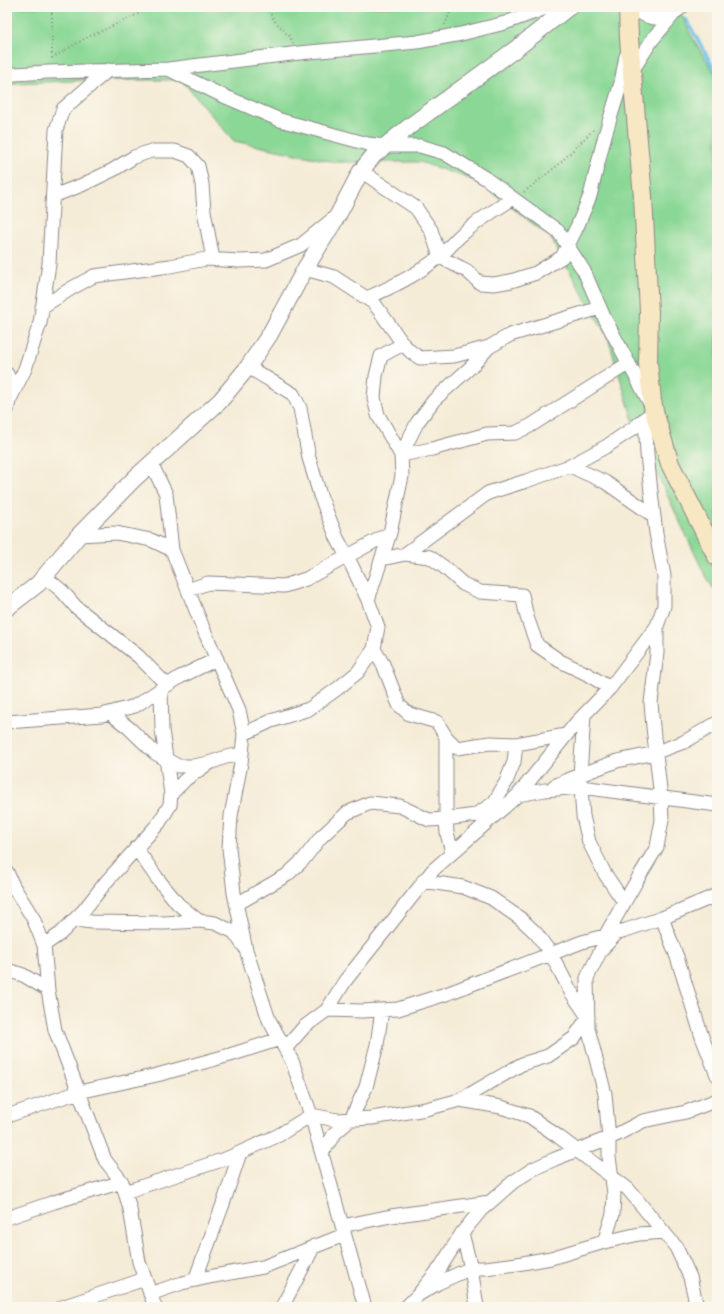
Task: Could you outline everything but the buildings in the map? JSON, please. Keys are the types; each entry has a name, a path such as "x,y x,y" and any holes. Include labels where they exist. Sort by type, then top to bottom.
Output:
{"main road":[{"path":"628,7 629,39 644,197 649,312 648,364 650,414 670,464 717,557"}],"street":[{"path":"7,76 21,73 168,69 299,53 417,42 505,23 549,7"},
{"path":"7,608 38,584 79,535 135,478 220,401 248,367 270,334 338,215 361,171 374,155 410,126 517,48 569,7"},
{"path":"632,7 638,12 651,18 662,19 677,11"},
{"path":"632,71 652,40 677,11"},
{"path":"361,171 416,208 431,230 440,257 467,272 480,282 494,284 511,281 536,273 562,257 590,196 605,135 621,83 629,39"},
{"path":"7,1116 78,1092 164,1073 230,1055 283,1044 327,1010 345,981 423,881 452,852 518,795 584,714 610,688 657,626 664,606 664,576 654,516 647,454 650,414 629,364 600,308 584,271 558,231 510,201 485,178 444,152 420,146 385,146 368,144 280,120 219,94 168,69"},
{"path":"7,410 9,401 26,369 40,323 49,264 56,130 63,109 108,70"},
{"path":"53,196 82,185 113,170 134,157 151,151 175,151 189,156 198,166 201,178 204,211 213,259"},
{"path":"367,298 399,284 440,257 460,236 480,219 510,201"},
{"path":"42,307 94,276 170,266 206,259 239,261 266,260 301,245 338,215"},
{"path":"306,269 334,277 374,303 402,344 420,358 454,356 489,347 510,335 600,308"},
{"path":"368,600 390,533 402,476 401,455 378,415 374,398 376,376 381,356 402,344"},
{"path":"401,455 417,423 434,400 472,366 489,347"},
{"path":"401,455 432,449 487,434 515,433 525,429 629,364"},
{"path":"244,734 271,721 309,709 337,689 358,672 374,649 378,627 368,600 337,538 320,495 309,458 300,408 293,394 248,367"},
{"path":"7,374 14,391"},
{"path":"405,554 488,493 526,482 570,466 607,446 635,427 650,414"},
{"path":"151,463 166,494 172,550 239,710 244,734 231,816 229,848 237,904 246,950 269,1020 292,1060 311,1115 365,1307"},
{"path":"570,466 605,482 654,516"},
{"path":"79,535 116,533 151,540 172,550"},
{"path":"188,590 208,583 284,586 306,579 390,533"},
{"path":"382,559 405,554 430,557 444,567 462,584 480,592 522,595 527,617 537,645 560,661 587,674 610,688"},
{"path":"44,576 62,591 76,607 138,656 164,687 162,730 171,794 170,805 160,823 106,882 84,910 60,934 44,945"},
{"path":"604,1242 613,1214 614,1193 609,1157 609,1138 605,1094 588,1028 587,978 611,934 624,902 657,847 662,820 661,798 652,727 651,702 657,653 657,626"},
{"path":"374,649 383,664 399,705 409,714 437,722 446,736 457,748 490,743 516,744 566,735"},
{"path":"7,722 102,715 136,706 180,677 217,659"},
{"path":"110,712 155,753 178,766 192,766 209,763 226,757 242,754"},
{"path":"584,714 581,781 582,816 589,842 605,874 624,902"},
{"path":"518,795 581,781 617,762 656,752 684,742 717,723"},
{"path":"446,736 446,819 447,833 452,852"},
{"path":"474,816 494,803 506,782 514,762 516,744"},
{"path":"171,794 186,779 209,763"},
{"path":"581,781 661,798 717,805"},
{"path":"237,904 287,875 321,837 347,813 370,803 400,806 430,820 499,812"},
{"path":"136,848 178,904 199,922"},
{"path":"7,872 13,886 33,918 44,945 48,990 55,1030 105,1160 124,1187 130,1209 139,1262 155,1307"},
{"path":"423,881 463,887 491,898 521,919 536,933 551,954 588,1017"},
{"path":"327,1010 362,1011 398,1009 446,994 582,942 662,918 717,895"},
{"path":"662,918 677,957 702,1037 717,1075"},
{"path":"74,920 92,922 216,923 234,932 246,950"},
{"path":"7,970 23,975 48,990"},
{"path":"322,1153 335,1133 351,1119 366,1087 377,1045 382,1010"},
{"path":"7,1218 54,1202 124,1187 228,1158 279,1135 311,1115 337,1120 372,1118 426,1109 460,1100 522,1064 548,1056 574,1038 588,1017"},
{"path":"460,1100 501,1107 529,1116 628,1189 676,1247 690,1278 697,1307"},
{"path":"406,1307 440,1268 462,1233 481,1210 513,1182 533,1169 609,1138 643,1121 686,1112 717,1100"},
{"path":"195,1280 240,1153"},
{"path":"150,1294 195,1280 263,1267 314,1246 343,1231 391,1216 490,1202"},
{"path":"418,1294 471,1268 485,1268 531,1262 639,1234 664,1232"},
{"path":"462,1233 471,1268 477,1307"},
{"path":"282,1307 314,1246"},
{"path":"62,1307 145,1279"}],"path":[{"path":"52,7 52,58 149,7"},
{"path":"267,7 274,20 289,36 299,53"},
{"path":"440,38 452,7"},
{"path":"510,201 557,166 594,128"}],"green space":[{"path":"7,7 679,7 691,34 717,77 717,595 703,571 635,427 608,338 550,237 479,182 420,162 335,162 234,141 181,80 97,80 14,83 7,87"}],"waterway":[{"path":"686,19 717,74"}]}
